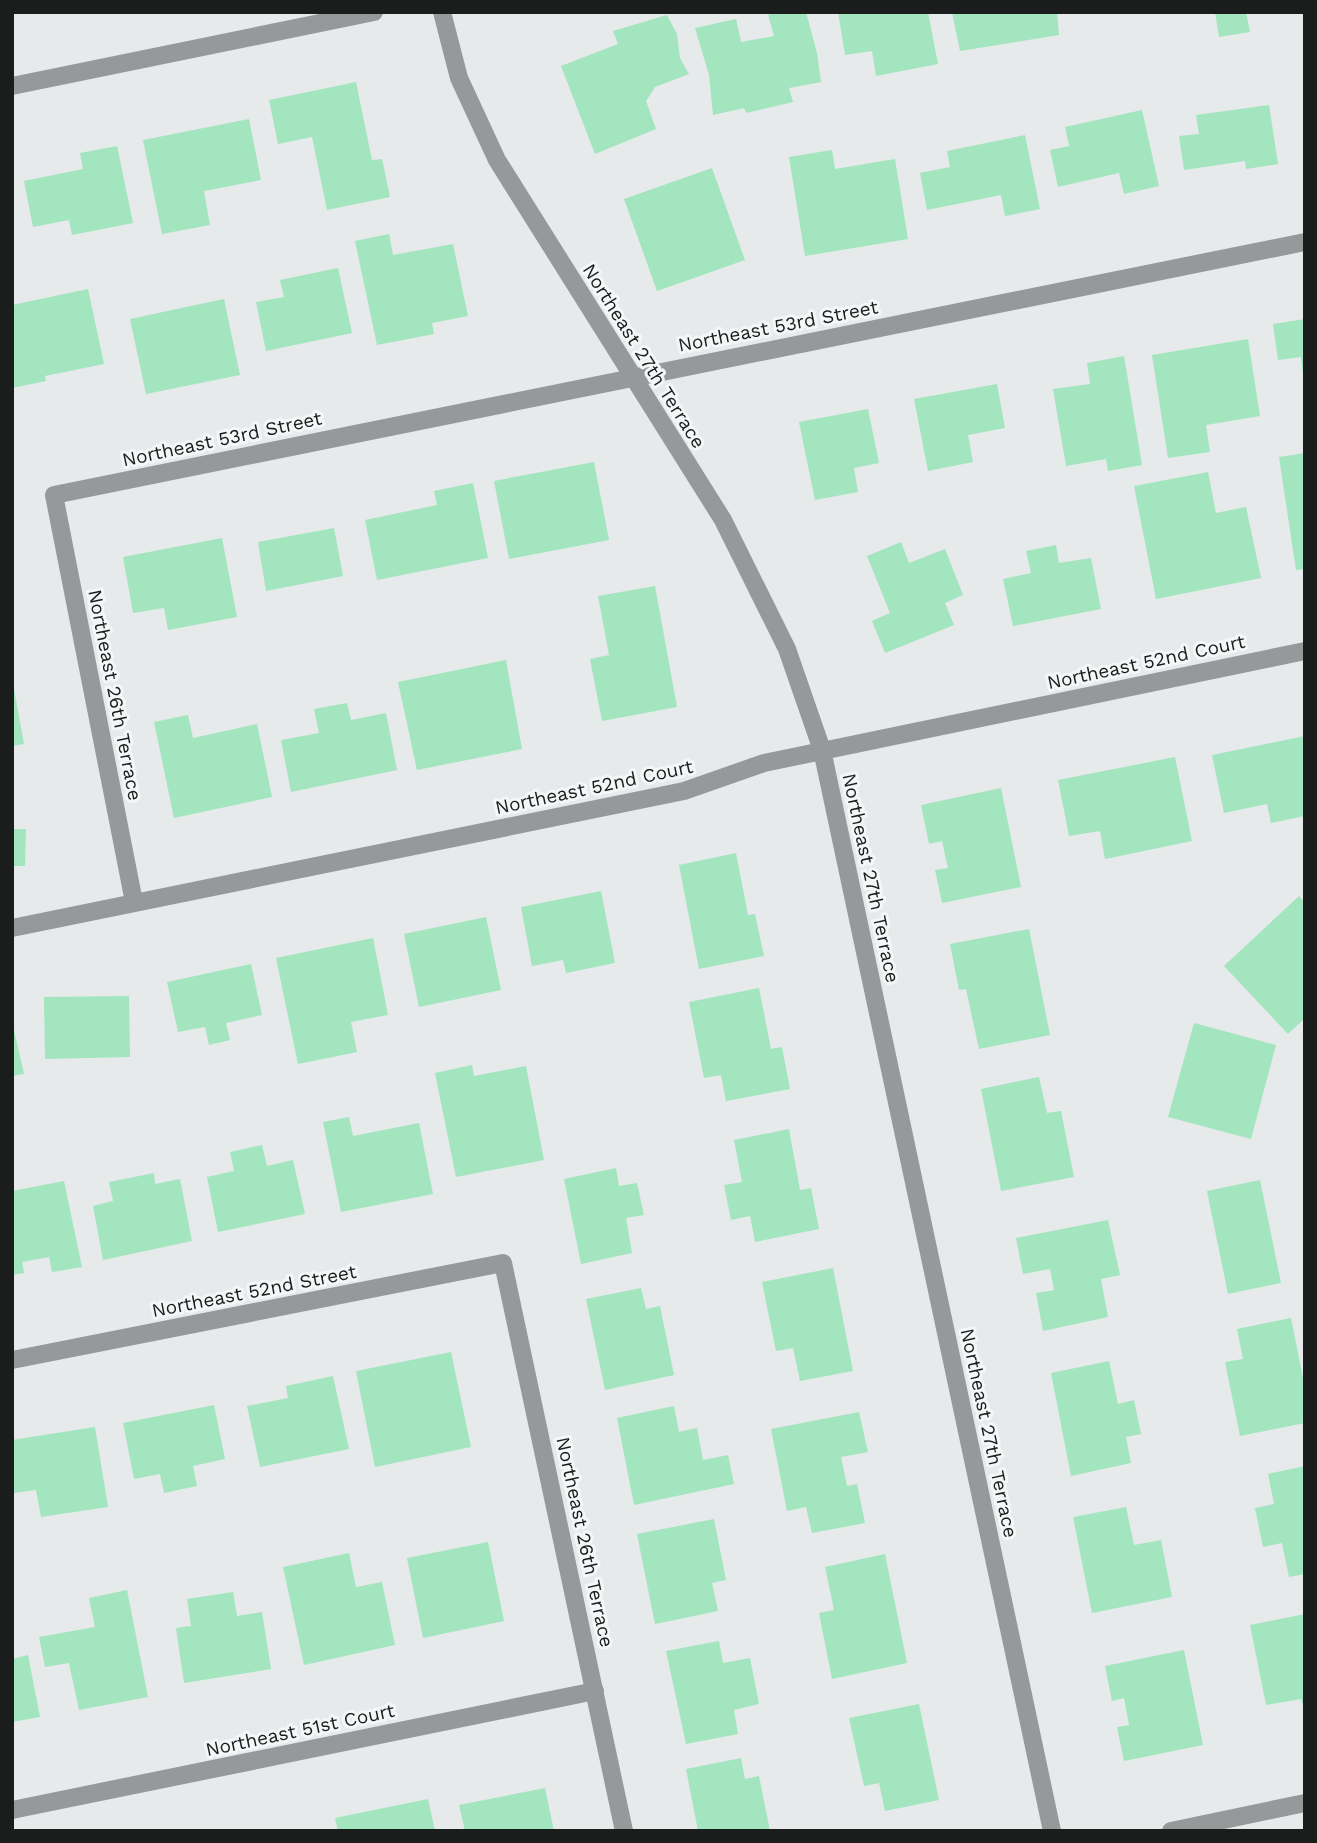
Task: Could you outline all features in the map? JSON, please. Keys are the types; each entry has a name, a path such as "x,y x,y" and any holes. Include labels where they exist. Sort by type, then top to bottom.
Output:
{"street":[{"path":"12,86 374,12"},
{"name":"Northeast 27th Terrace","path":"442,12 459,78 497,160 723,520 787,649 822,750 1052,1831"},
{"name":"Northeast 53rd Street","path":"54,495 1305,242"},
{"name":"Northeast 26th Terrace","path":"54,495 134,902"},
{"name":"Northeast 52nd Court","path":"12,928 684,792 764,763 1305,651"},
{"name":"Northeast 26th Terrace","path":"503,1263 624,1831"},
{"name":"Northeast 52nd Street","path":"12,1360 503,1263"},
{"name":"Northeast 51st Court","path":"12,1810 596,1691"},
{"path":"1171,1831 1305,1803"}],"building":[{"path":"806,12 817,53 821,82 789,88 793,102 746,113 744,108 713,115 709,75 695,28 736,19 741,42 774,36 768,15"},
{"path":"838,12 928,12 938,64 876,76 872,51 845,55"},
{"path":"952,12 1057,12 1059,35 960,51"},
{"path":"1215,12 1246,12 1250,32 1219,37"},
{"path":"667,15 677,34 680,58 689,74 655,87 646,101 656,129 595,154 561,66 618,44 613,31"},
{"path":"356,82 372,160 382,159 390,197 327,210 312,137 278,144 269,100"},
{"path":"1269,105 1278,164 1246,169 1245,161 1184,170 1179,136 1199,134 1196,115"},
{"path":"1142,110 1159,186 1124,194 1119,173 1058,187 1050,150 1069,146 1065,127"},
{"path":"249,119 261,180 204,191 210,225 162,234 143,140"},
{"path":"1025,135 1040,209 1005,216 1001,195 927,210 920,173 950,167 947,151"},
{"path":"117,146 133,223 72,235 69,220 33,227 24,181 83,169 80,153"},
{"path":"832,150 835,169 895,159 908,239 805,256 789,157"},
{"path":"712,168 745,260 657,291 624,199"},
{"path":"389,234 393,255 453,244 468,316 432,323 434,334 377,345 355,241"},
{"path":"338,268 352,333 266,351 256,302 284,297 280,280"},
{"path":"88,289 104,364 45,376 46,381 12,388 12,305"},
{"path":"224,299 240,375 146,394 130,319"},
{"path":"1305,319 1303,375 1301,357 1278,360 1273,324"},
{"path":"1248,339 1260,416 1206,425 1210,452 1168,458 1152,355"},
{"path":"1124,356 1142,465 1108,471 1106,459 1066,466 1053,389 1090,384 1087,363"},
{"path":"997,384 1005,428 968,435 973,462 928,471 914,399"},
{"path":"868,409 879,463 854,468 858,492 815,500 799,422"},
{"path":"1305,453 1305,569 1296,570 1279,457"},
{"path":"594,462 609,540 509,559 494,481"},
{"path":"1208,472 1216,513 1246,507 1261,578 1156,599 1134,486"},
{"path":"473,483 488,558 377,580 365,520 437,505 434,491"},
{"path":"334,528 343,576 266,591 258,542"},
{"path":"222,538 237,617 168,630 164,608 133,613 123,557"},
{"path":"901,542 909,563 945,549 963,595 945,603 954,625 885,653 872,621 890,613 867,556"},
{"path":"1056,545 1059,563 1091,558 1101,609 1013,626 1003,579 1031,573 1026,551"},
{"path":"655,586 677,707 602,721 590,659 609,655 598,596"},
{"path":"506,660 522,749 417,770 398,682"},
{"path":"14,689 24,744 12,746 12,690"},
{"path":"347,703 351,720 386,713 397,770 291,792 281,740 319,733 314,709"},
{"path":"188,715 193,738 257,724 272,797 174,818 154,722"},
{"path":"1305,736 1305,816 1271,823 1267,804 1224,813 1212,755"},
{"path":"1175,757 1192,841 1105,859 1100,831 1069,836 1058,780"},
{"path":"1001,788 1021,887 942,903 935,870 948,868 942,841 929,844 921,805"},
{"path":"12,829 26,829 25,866 12,866"},
{"path":"736,853 748,915 755,914 764,956 699,969 679,865"},
{"path":"601,891 615,963 566,973 563,960 532,966 521,907"},
{"path":"1299,896 1305,903 1305,1018 1288,1034 1224,966"},
{"path":"486,917 501,990 419,1007 404,934"},
{"path":"1029,929 1050,1035 979,1049 966,989 959,990 950,944"},
{"path":"373,938 388,1015 351,1022 357,1052 298,1064 276,958"},
{"path":"251,964 262,1015 226,1023 230,1040 209,1045 205,1027 178,1032 167,982"},
{"path":"759,988 771,1049 782,1047 790,1089 726,1101 721,1075 704,1078 689,1002"},
{"path":"129,996 130,1057 45,1059 44,997"},
{"path":"12,1021 24,1074 12,1076"},
{"path":"1194,1023 1276,1045 1251,1139 1168,1117"},
{"path":"472,1065 474,1076 526,1066 544,1160 456,1177 435,1073"},
{"path":"1039,1077 1047,1113 1061,1111 1074,1177 1001,1191 981,1089"},
{"path":"349,1117 353,1136 419,1123 433,1194 341,1212 323,1122"},
{"path":"789,1129 800,1190 811,1188 819,1229 755,1242 750,1216 731,1220 724,1185 742,1182 734,1140"},
{"path":"262,1145 267,1166 293,1160 305,1214 218,1232 207,1177 234,1171 230,1152"},
{"path":"616,1168 619,1186 637,1183 644,1215 626,1218 632,1253 581,1264 564,1179"},
{"path":"154,1173 155,1184 180,1179 192,1241 103,1260 93,1206 113,1201 109,1182"},
{"path":"1260,1180 1281,1283 1228,1294 1207,1191"},
{"path":"64,1181 82,1267 52,1272 49,1257 22,1262 24,1273 12,1275 12,1191"},
{"path":"1108,1220 1120,1275 1101,1279 1108,1317 1043,1331 1036,1293 1054,1290 1050,1269 1023,1274 1016,1238"},
{"path":"833,1268 853,1371 800,1381 793,1348 776,1351 762,1282"},
{"path":"641,1288 646,1309 660,1306 674,1375 605,1390 586,1299"},
{"path":"1291,1318 1305,1388 1305,1423 1240,1436 1225,1362 1243,1359 1237,1329"},
{"path":"451,1352 471,1447 375,1467 356,1371"},
{"path":"1109,1361 1118,1404 1134,1400 1141,1434 1126,1437 1131,1463 1071,1476 1051,1373"},
{"path":"333,1376 349,1449 260,1467 247,1406 288,1398 286,1386"},
{"path":"214,1405 225,1459 193,1466 197,1486 164,1493 160,1474 134,1479 123,1423"},
{"path":"674,1406 679,1432 697,1428 703,1460 728,1455 734,1484 634,1505 617,1418"},
{"path":"859,1412 868,1452 841,1457 847,1486 857,1484 865,1523 812,1533 806,1507 787,1511 771,1429"},
{"path":"95,1427 108,1507 41,1517 36,1490 14,1493 12,1440"},
{"path":"1305,1466 1305,1574 1289,1577 1282,1543 1263,1547 1255,1508 1274,1504 1268,1474"},
{"path":"1126,1507 1134,1545 1161,1540 1172,1597 1092,1613 1073,1517"},
{"path":"714,1519 726,1580 712,1583 718,1611 655,1624 637,1534"},
{"path":"488,1542 504,1621 423,1638 407,1558"},
{"path":"349,1553 356,1587 382,1582 395,1645 304,1665 283,1567"},
{"path":"885,1554 907,1663 832,1679 819,1613 834,1610 825,1567"},
{"path":"127,1590 148,1697 79,1710 69,1663 45,1667 39,1637 95,1627 89,1598"},
{"path":"233,1592 237,1616 262,1612 271,1669 184,1683 176,1628 191,1626 187,1599"},
{"path":"1305,1614 1305,1713 1301,1699 1266,1705 1250,1625"},
{"path":"719,1641 723,1663 750,1658 759,1704 734,1710 738,1734 686,1744 666,1651"},
{"path":"1184,1650 1203,1745 1124,1761 1117,1727 1129,1725 1124,1698 1112,1701 1105,1666"},
{"path":"28,1655 40,1717 12,1722 12,1659"},
{"path":"919,1704 939,1800 885,1811 879,1783 864,1786 849,1718"},
{"path":"741,1758 745,1779 759,1776 770,1831 698,1831 686,1769"},
{"path":"545,1788 554,1831 465,1831 459,1805"},
{"path":"428,1799 435,1831 338,1831 335,1818"}]}
